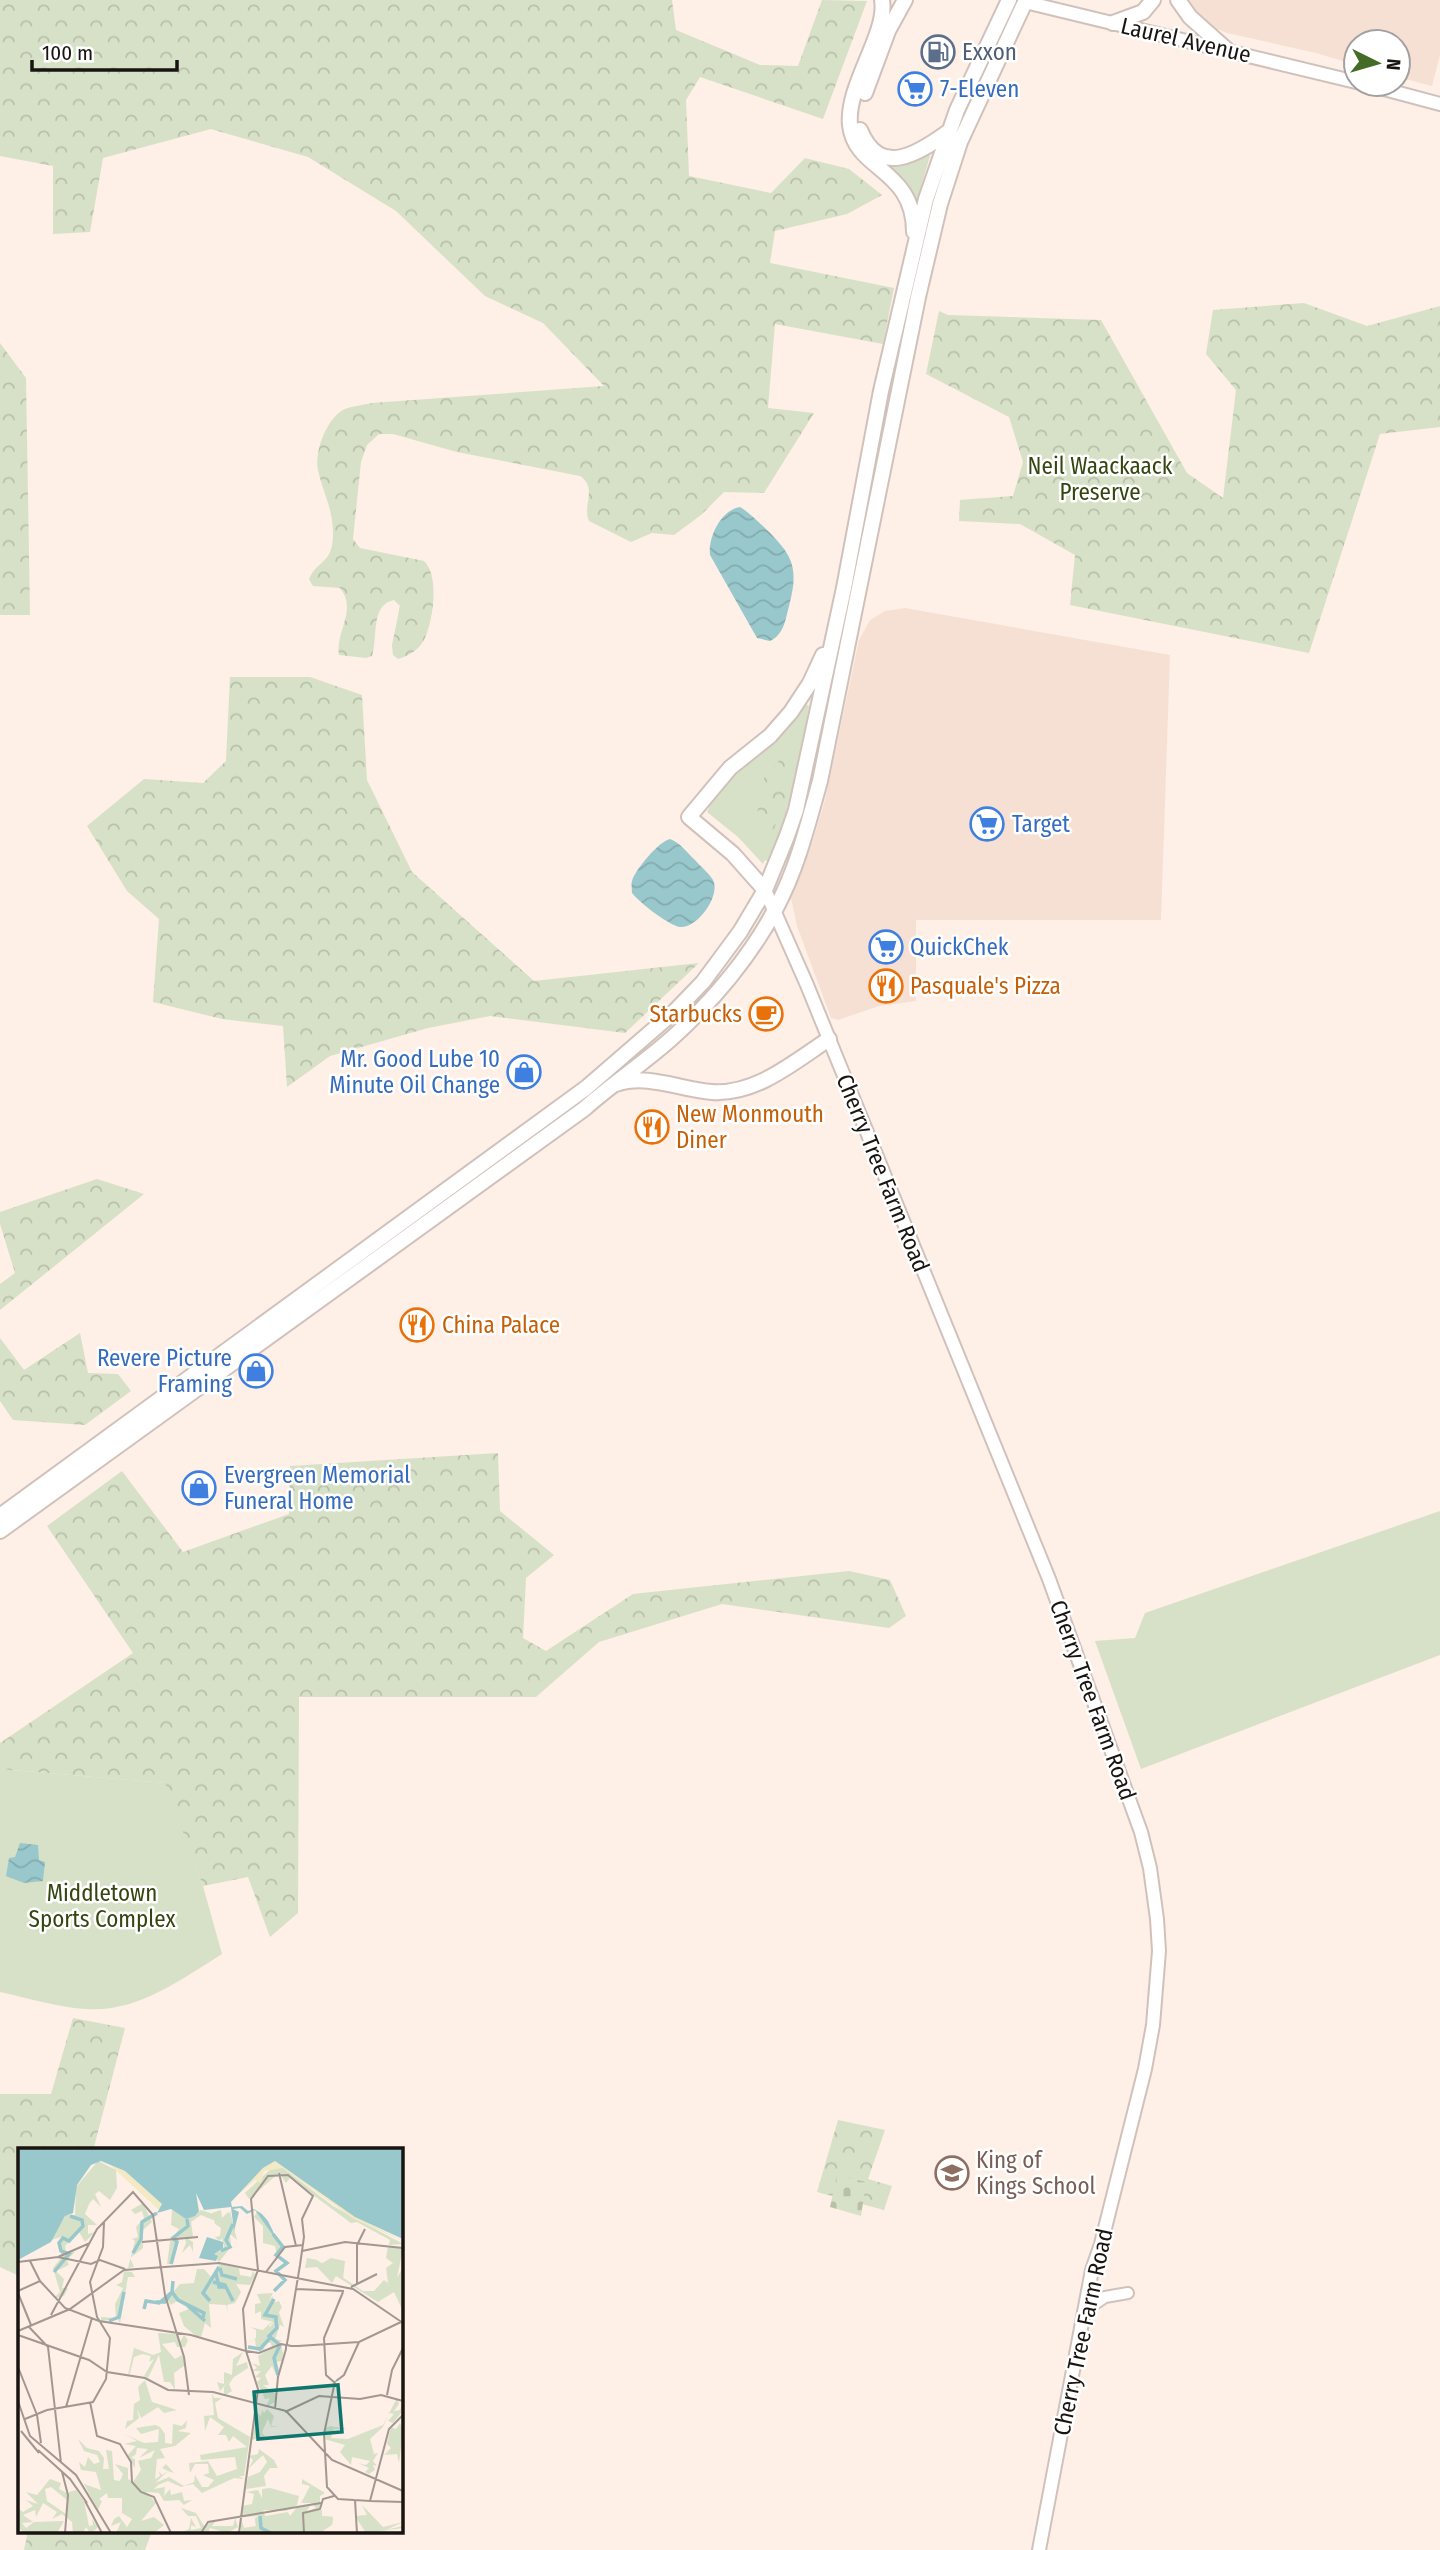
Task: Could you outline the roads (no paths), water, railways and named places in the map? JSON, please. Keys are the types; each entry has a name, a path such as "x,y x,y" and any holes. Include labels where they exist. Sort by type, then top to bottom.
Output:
{"highway":[{"path":"882,0 883,16 855,91 850,124 856,145 893,179 905,194 914,221 913,250"},
{"path":"905,0 888,31 861,103 861,133 866,142 879,153 905,158 948,132"},
{"path":"0,1516 586,1088 675,1012 703,982 740,932 765,890 796,810 836,625 881,392 926,199 948,132 1009,0"},
{"path":"1113,23 1143,12 1153,0"},
{"path":"1178,0 1190,17 1227,50"},
{"path":"0,1531 584,1109 671,1038 709,1000 746,955 775,910 805,834 820,781 918,297 940,204 960,142 1022,1"},
{"path":"765,890 733,854 689,817 730,768 769,736 791,712 810,683 836,625"},
{"path":"608,1087 632,1080 643,1080 707,1091 736,1090 761,1082 829,1039"}],"main road":[{"name":"Laurel Avenue","path":"1022,1 1342,79"},
{"path":"1412,97 1440,104"},
{"name":"Cherry Tree Farm Road","path":"765,890 829,1039 1049,1578 1141,1832 1155,1894 1159,1951 1153,2025 1145,2069 1092,2270 1039,2550"},
{"path":"1083,2312 1105,2297 1128,2293"}],"water":[{"path":"740,507 775,538 792,564 793,584 786,619 781,632 770,641 757,638 710,555 711,540 717,525 727,513"},
{"path":"670,839 707,872 715,887 706,910 687,926 680,927 668,922 632,893 632,881 638,870 654,850"},
{"path":"20,1843 38,1845 39,1860 45,1862 43,1881 24,1883 6,1876 9,1858 15,1857"}],"place":[{"name":"Exxon","path":"938,52"},
{"name":"7-Eleven","path":"915,89"},
{"name":"Target","path":"987,824"},
{"name":"QuickChek","path":"886,947"},
{"name":"Pasquale's Pizza","path":"886,986"},
{"name":"Starbucks","path":"766,1014"},
{"name":"Mr. Good Lube 10 Minute Oil Change","path":"524,1072"},
{"name":"New Monmouth Diner","path":"652,1127"},
{"name":"China Palace","path":"417,1325"},
{"name":"Revere Picture Framing","path":"256,1371"},
{"name":"Evergreen Memorial Funeral Home","path":"199,1488"},
{"name":"King of Kings School","path":"952,2173"}],"park label":[{"name":"Neil Waackaack Preserve","path":"1100,479"},
{"name":"Middletown Sports Complex","path":"102,1906"}]}
